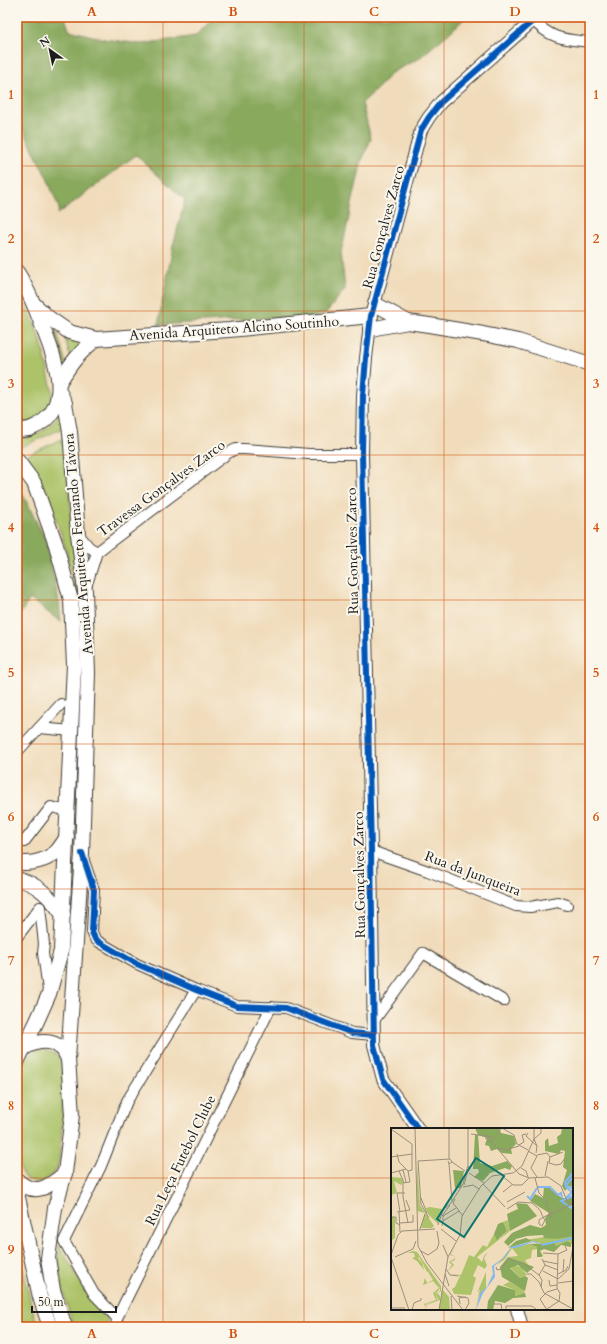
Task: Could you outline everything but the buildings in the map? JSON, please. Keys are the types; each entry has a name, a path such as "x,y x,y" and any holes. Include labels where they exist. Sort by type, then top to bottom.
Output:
{"main road":[{"name":"Avenida Arquitecto Fernando Távora","path":"17,272 32,299 53,353 59,387 65,403 70,432 78,534 85,591 88,673 82,853 68,1059 72,1115 65,1173 55,1208 48,1258 53,1290 65,1327"},
{"path":"17,286 32,299"},
{"name":"Avenida Arquiteto Alcino Soutinho","path":"32,299 49,318 69,332 96,339 229,330 372,316 408,322"},
{"name":"Avenida Arquiteto Alcino Soutinho","path":"372,316 518,341 590,364"},
{"path":"59,387 72,362 96,339"},
{"name":"Avenida Arquitecto Fernando Távora","path":"17,430 31,429 45,421 55,408 59,387"},
{"name":"Avenida Arquitecto Fernando Távora","path":"17,460 34,483 56,544 71,600 74,665 61,951 49,994 17,1062"},
{"path":"17,862 25,864 40,860 55,852 67,837"},
{"path":"17,879 23,880 42,890 51,898 63,915"},
{"path":"24,1048 33,1043 42,1042 54,1044 62,1048 68,1059"},
{"path":"17,1180 21,1185 34,1189 47,1187 65,1173"},
{"path":"17,1193 40,1297 50,1327"}],"street":[{"path":"535,19 543,30 551,35 565,40 590,42"},
{"name":"Rua Gonçalves Zarco","path":"417,1128 383,1079 374,1045 362,454 363,395 366,358 372,316 421,130 441,102 535,19"},
{"name":"Travessa Gonçalves Zarco","path":"85,591 97,552 228,453 236,449 309,454 362,454"},
{"name":"Travessa Gonçalves Zarco","path":"78,534 89,547 97,552"},
{"path":"17,752 61,704"},
{"path":"39,728 72,731"},
{"path":"24,842 51,808 68,811"},
{"name":"Rua da Junqueira","path":"371,851 428,871 516,906 530,907 558,902 567,905"},
{"path":"82,853 94,890 92,932 95,939 137,964 237,1006 286,1008 352,1033 374,1035"},
{"path":"17,936 40,907 44,944 43,953 49,994"},
{"path":"44,944 51,949 61,951"},
{"path":"373,1022 424,953 504,1000"},
{"path":"117,1323 94,1294 64,1241 101,1166 127,1101 196,990"},
{"name":"Rua Leça Futebol Clube","path":"117,1323 271,1007"},
{"path":"516,1310 522,1327"}],"green space":[{"path":"17,17 65,17 69,30 104,39 141,44 196,36 208,23 223,17 466,17 418,59 391,73 362,103 371,139 362,160 341,252 345,289 326,313 305,319 267,318 158,325 173,246 185,200 136,155 58,214 59,208 47,178 17,117"},
{"path":"17,296 23,300 41,341 53,394 51,405 42,416 32,423 17,425"},
{"path":"54,329 56,329 66,364 64,367"},
{"path":"64,333 88,341 70,357"},
{"path":"61,411 63,428 17,449 17,438 24,438 42,431 48,427"},
{"path":"64,438 82,625 80,624 68,558 55,516 46,496 23,457"},
{"path":"17,483 46,541 59,602 61,622 30,599 17,619"},
{"path":"39,1049 44,1049 54,1053 58,1057 63,1076 62,1123 59,1161 53,1173 42,1182 32,1181 24,1177 18,1161 16,1136 17,1091 20,1072 24,1061 28,1056"},
{"path":"17,1243 31,1304 38,1327 17,1327"},
{"path":"59,1245 88,1295 107,1318 106,1327 74,1327 60,1276 58,1255"}],"cycle path":[{"path":"417,1128 383,1079 374,1045 362,454 363,395 366,358 371,316 421,130 441,102 537,17"},
{"path":"82,853 94,890 92,932 95,939 99,942 137,964 237,1006 286,1008 352,1033 373,1035"}]}
